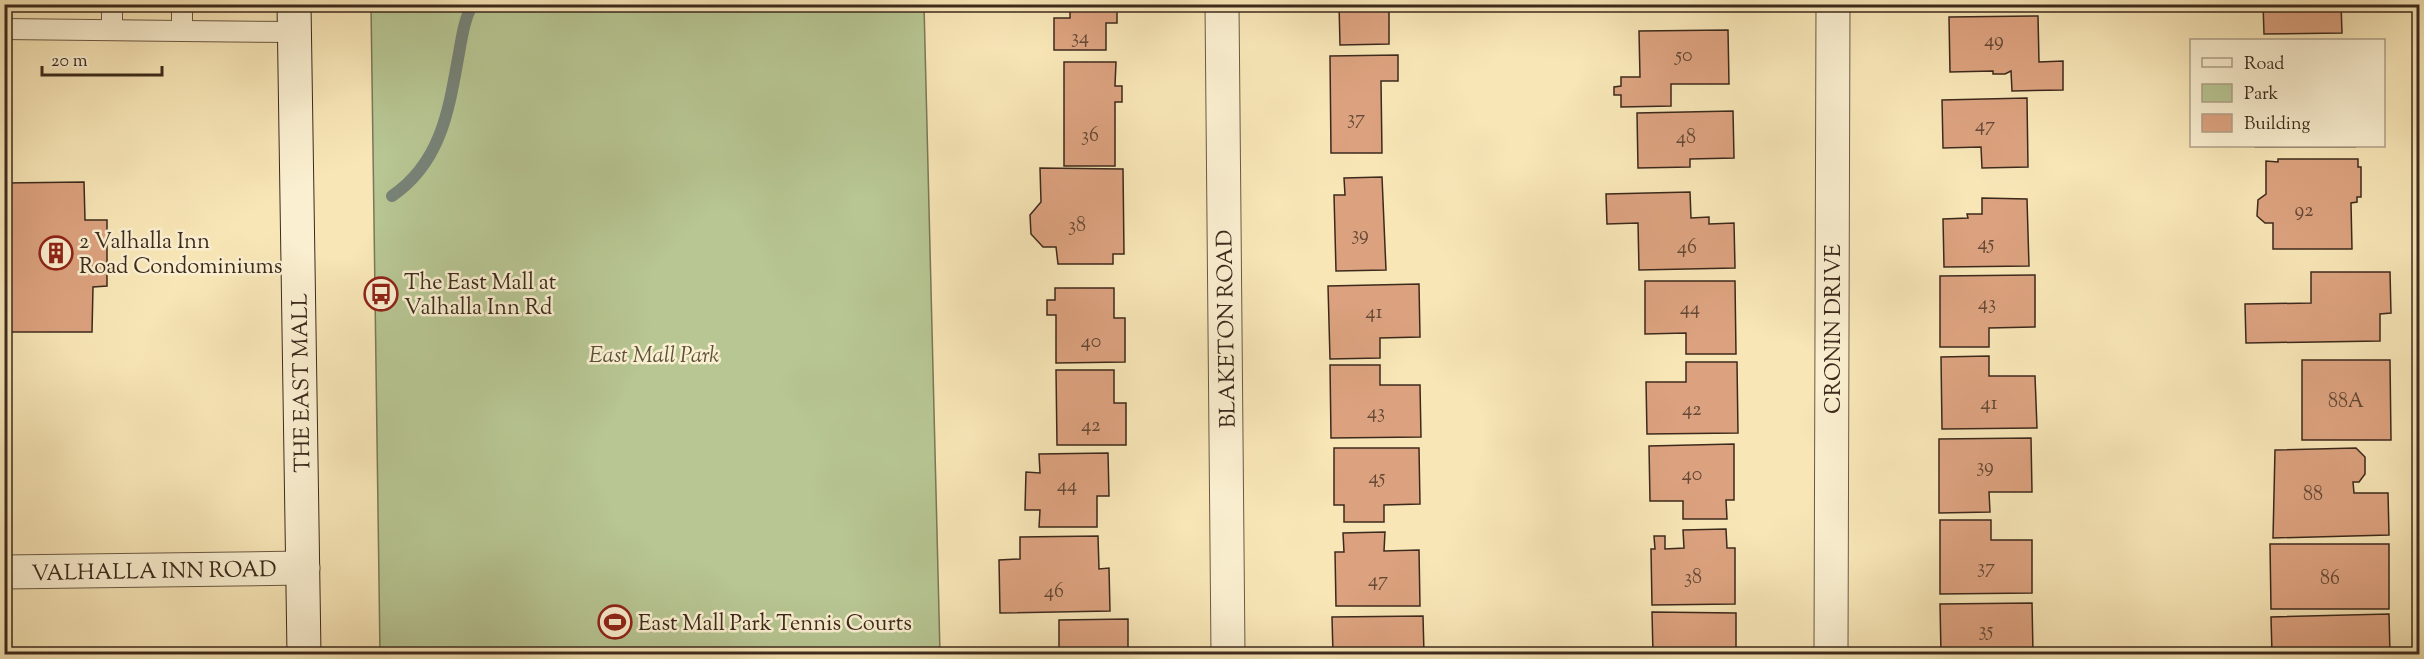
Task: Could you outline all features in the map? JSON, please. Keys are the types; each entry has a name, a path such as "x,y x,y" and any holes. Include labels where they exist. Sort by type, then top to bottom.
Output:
{"street":[{"name":"BLAKETON ROAD","path":"1222,4 1228,654"},
{"name":"CRONIN DRIVE","path":"1831,654 1833,4"},
{"name":"THE EAST MALL","path":"294,18 304,654"},
{"name":"VALHALLA INN ROAD","path":"4,572 303,568"}],"lane":[{"path":"112,4 112,29"},
{"path":"182,4 182,31"},
{"path":"4,29 182,31 294,18"}],"green space":[{"name":"East Mall Park","path":"371,5 924,5 940,654 380,654"}],"building":[{"path":"1070,4 1117,4 1117,23 1106,23 1106,50 1054,50 1054,18 1070,18"},
{"path":"1339,4 1389,4 1389,44 1340,45"},
{"path":"2263,4 2341,4 2342,33 2264,34"},
{"path":"2038,16 2039,62 2063,61 2063,90 2012,91 2011,71 2005,74 1993,74 1993,71 1950,72 1949,17"},
{"path":"1728,30 1729,84 1671,84 1671,106 1621,107 1621,95 1614,95 1614,87 1621,86 1621,77 1640,77 1639,31"},
{"path":"1398,55 1398,81 1381,81 1382,153 1331,153 1330,56"},
{"path":"1064,62 1116,62 1115,86 1122,86 1122,102 1115,102 1115,166 1064,166"},
{"path":"2027,98 2028,167 1982,168 1981,147 1943,148 1942,100"},
{"path":"1733,111 1734,158 1690,159 1690,167 1638,168 1637,113"},
{"path":"2278,159 2358,159 2358,167 2361,167 2361,197 2357,197 2357,202 2351,203 2352,249 2273,249 2273,223 2265,223 2257,216 2258,200 2266,194 2266,161 2278,162"},
{"path":"1040,168 1123,169 1124,254 1113,254 1113,264 1058,264 1056,247 1043,247 1031,234 1030,215 1041,202"},
{"path":"1382,177 1386,270 1336,271 1334,195 1345,195 1344,178"},
{"name":"2 Valhalla Inn Road Condominiums","path":"84,182 85,220 107,220 107,286 93,287 92,332 4,332 4,183"},
{"path":"1690,192 1691,218 1709,217 1709,224 1734,223 1735,268 1639,270 1638,223 1607,224 1606,194"},
{"path":"1982,198 2027,199 2029,266 1944,267 1943,219 1968,218 1967,214 1982,214"},
{"path":"2311,272 2390,272 2391,313 2380,314 2380,341 2246,343 2245,304 2311,303"},
{"path":"2035,275 2035,327 1989,328 1989,347 1940,347 1940,276"},
{"path":"1645,281 1735,281 1736,354 1686,354 1686,333 1645,334"},
{"path":"1419,284 1420,337 1380,338 1380,358 1330,359 1328,286"},
{"path":"1055,288 1114,288 1114,318 1125,318 1125,362 1056,363 1056,315 1047,315 1047,300 1055,300"},
{"path":"1989,356 1989,376 2035,376 2037,428 1942,429 1941,357"},
{"path":"2302,360 2390,360 2391,440 2302,440"},
{"path":"1686,362 1737,362 1738,433 1647,434 1646,382 1686,382"},
{"path":"1330,365 1380,365 1380,385 1420,385 1421,437 1331,438"},
{"path":"1056,370 1114,370 1114,403 1126,403 1126,445 1057,445"},
{"path":"2031,438 2032,492 1989,492 1990,512 1939,513 1939,439"},
{"path":"1734,444 1734,500 1726,500 1727,519 1683,519 1683,501 1650,501 1649,446"},
{"path":"1334,448 1419,448 1420,504 1384,505 1384,522 1344,522 1344,505 1334,505"},
{"path":"2356,448 2365,457 2365,474 2359,482 2353,482 2354,493 2388,493 2389,535 2273,538 2275,450"},
{"path":"1108,453 1109,496 1097,496 1097,527 1039,527 1040,510 1025,510 1026,472 1040,473 1039,454"},
{"path":"1940,520 1991,520 1991,540 2032,540 2032,593 1940,594"},
{"path":"1726,529 1727,548 1735,548 1735,604 1652,605 1651,549 1655,549 1654,536 1665,536 1665,549 1684,548 1683,530"},
{"path":"1385,532 1384,551 1419,550 1420,606 1336,606 1335,552 1344,552 1343,533"},
{"path":"1098,536 1099,569 1109,568 1110,611 1000,613 999,560 1020,559 1020,537"},
{"path":"2270,544 2389,544 2389,609 2271,609"},
{"path":"2032,603 2033,654 1941,654 1940,604"},
{"path":"1652,612 1736,613 1736,654 1653,654"},
{"path":"2389,614 2390,654 2272,654 2271,617"},
{"path":"1423,616 1424,654 1333,654 1332,617"},
{"path":"1128,619 1128,654 1059,654 1059,620"}],"waterway":[{"path":"392,196 409,182 433,150 447,113 464,28 473,4"}],"place":[{"name":"2 Valhalla Inn Road Condominiums","path":"56,253"},
{"name":"The East Mall at Valhalla Inn Rd","path":"381,294"},
{"name":"East Mall Park Tennis Courts","path":"615,622"}]}
